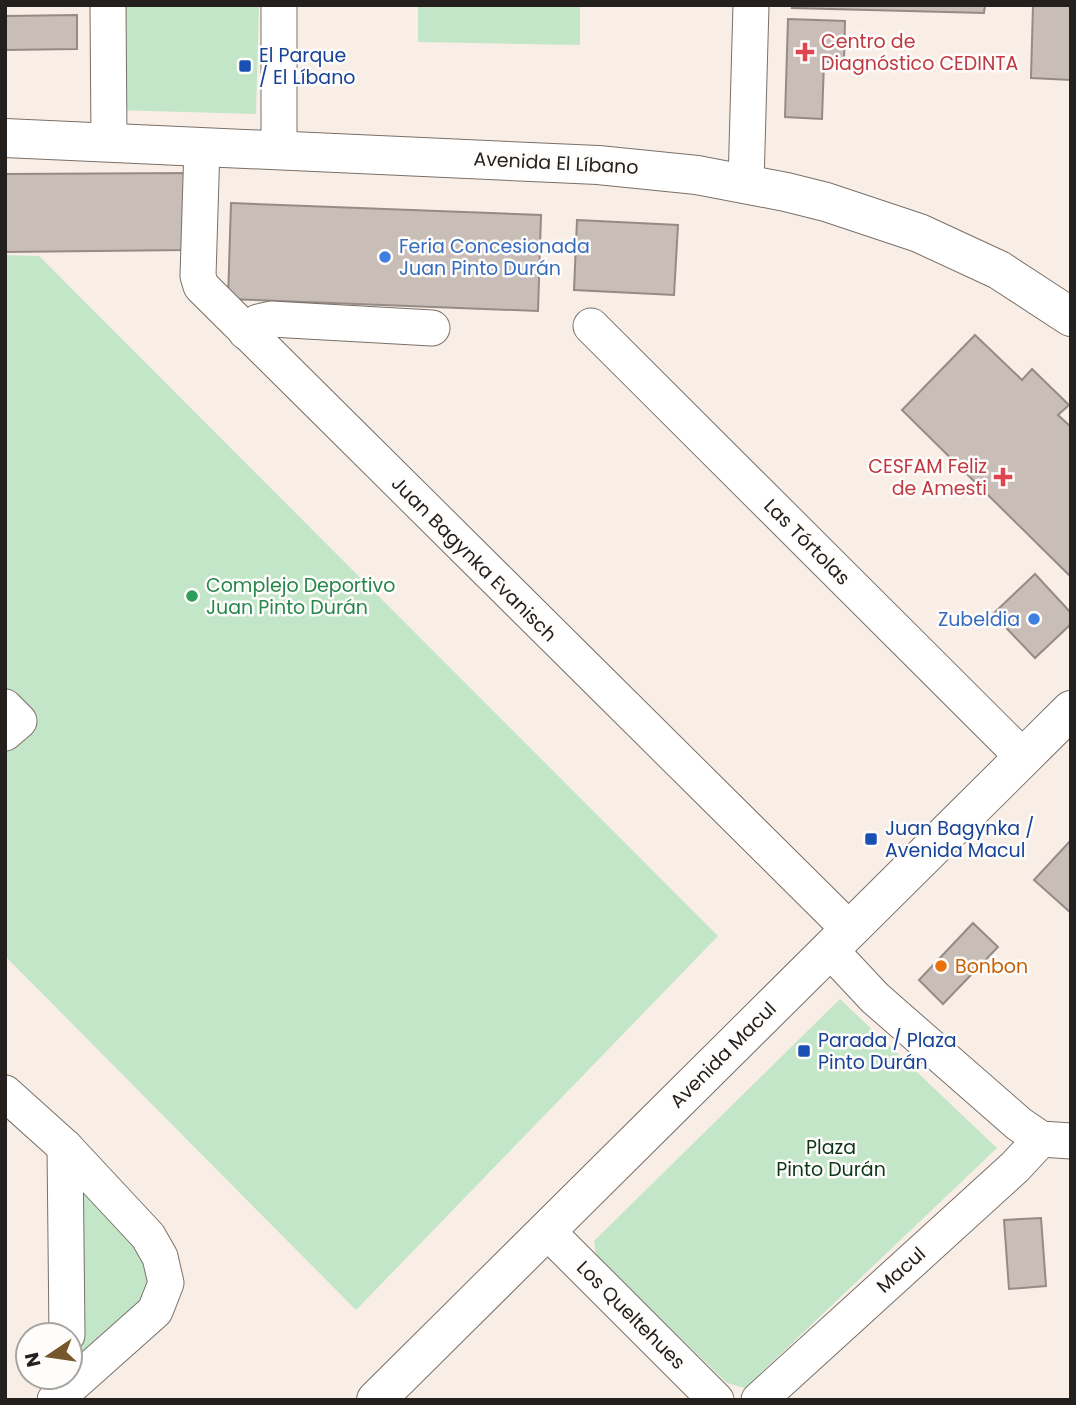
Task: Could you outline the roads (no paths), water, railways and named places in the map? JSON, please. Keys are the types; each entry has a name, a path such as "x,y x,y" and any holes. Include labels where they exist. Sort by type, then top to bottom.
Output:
{"main road":[{"name":"Avenida El Líbano","path":"7,136 598,165 697,175 826,202 919,233 999,270 1071,317"},
{"name":"Avenida Macul","path":"376,1400 1071,710"}],"street":[{"path":"108,5 109,141"},
{"path":"279,5 279,149"},
{"path":"746,184 751,5"},
{"name":"Juan Bagynka Evanisch","path":"202,146 198,276 205,292 840,940 875,998 1018,1124 1056,1140"},
{"path":"246,332 257,322 271,319 432,328"},
{"name":"Las Tórtolas","path":"591,326 1023,757"},
{"path":"5,707 19,721 5,733"},
{"path":"5,1093 65,1147 148,1236 160,1257 166,1283 155,1311 84,1370"},
{"name":"Macul","path":"759,1400 1021,1161 1056,1140"},
{"path":"65,1147 67,1321"},
{"name":"Los Queltehues","path":"546,1230 716,1400"}],"place":[{"name":"Centro de Diagnóstico CEDINTA","path":"805,52"},
{"name":"El Parque / El Líbano","path":"245,66"},
{"name":"Feria Concesionada Juan Pinto Durán","path":"385,257"},
{"name":"CESFAM Feliz de Amesti","path":"1003,477"},
{"name":"Complejo Deportivo Juan Pinto Durán","path":"192,596"},
{"name":"Zubeldia","path":"1034,619"},
{"name":"Juan Bagynka / Avenida Macul","path":"871,839"},
{"name":"Bonbon","path":"941,966"},
{"name":"Parada / Plaza Pinto Durán","path":"804,1051"}],"park label":[{"name":"Plaza Pinto Durán","path":"831,1158"}]}
